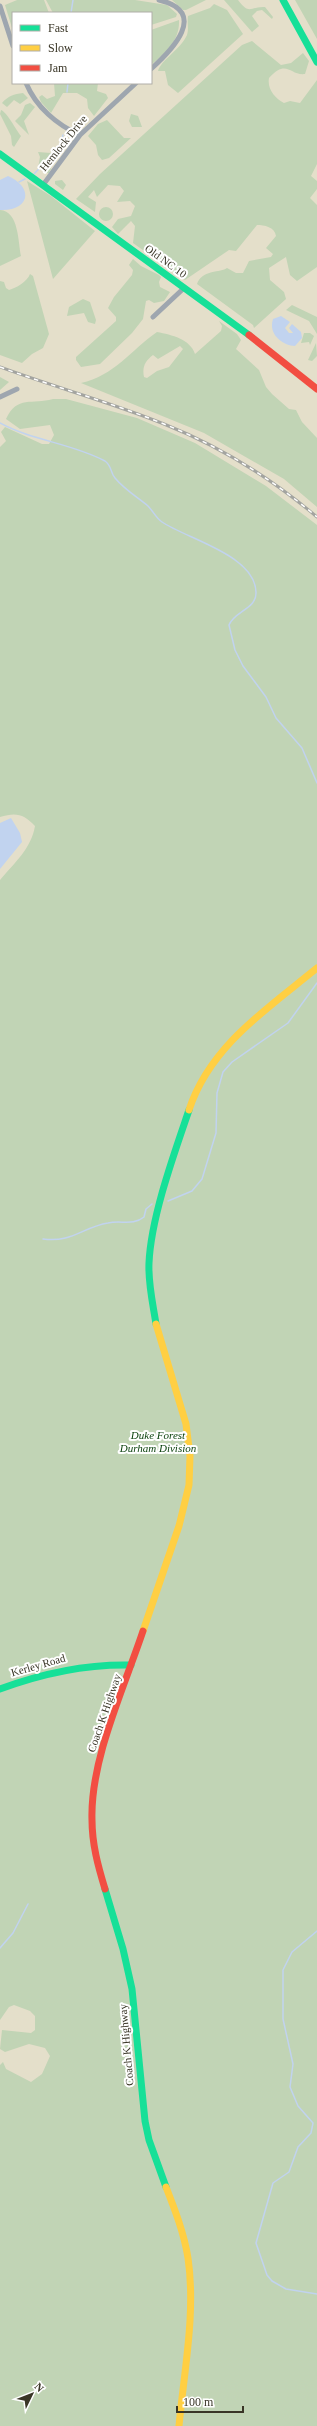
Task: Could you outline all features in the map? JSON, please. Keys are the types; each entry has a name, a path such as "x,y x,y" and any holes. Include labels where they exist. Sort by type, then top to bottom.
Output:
{"street":[{"path":"152,68 177,44 184,27 180,10 159,0"},
{"path":"282,0 317,62"},
{"path":"0,6 12,43"},
{"path":"26,84 34,99 46,113 80,135"},
{"name":"Hemlock Drive","path":"43,185 80,135 135,84"},
{"name":"Old NC 10","path":"0,154 291,366 317,389"},
{"path":"153,317 184,288"},
{"path":"0,397 17,389"},
{"name":"Coach K Highway","path":"179,2426 190,2284 187,2256 178,2220 146,2128 132,1989 124,1950 98,1863 92,1828 92,1805 98,1768 180,1526 190,1471 186,1424 157,1329 149,1280 149,1262 154,1229 174,1152 196,1088 214,1059 237,1033 317,968"},
{"name":"Kerley Road","path":"0,1689 38,1674 65,1667 132,1665"}],"green space":[{"path":"17,0 44,0 49,12 12,12 12,28 5,5"},
{"path":"46,0 135,0 167,5 177,14 176,17 152,25 152,12 52,12"},
{"path":"172,0 206,0 183,10"},
{"path":"224,0 238,0 245,8 248,9 265,7 273,17 272,19 262,10 257,11 252,16 259,26 252,32"},
{"path":"295,0 317,0 317,39"},
{"path":"214,4 227,10 243,34 178,93 168,85 165,71 158,71 187,35 188,16 210,8"},
{"path":"179,20 179,27 175,40 167,51 152,64 152,30"},
{"path":"252,41 281,65 291,63 303,53 309,61 305,74 296,73 284,68 275,72 269,78 269,86 272,93 284,103 290,101 300,103 317,80 317,164 311,176 317,181 317,189 310,198 317,205 317,267 297,281 290,275 286,257 269,268 270,280 284,292 286,299 254,328 253,325 197,284 199,279 212,272 227,268 236,273 243,273 249,261 271,257 273,254 266,248 276,236 274,230 266,226 257,225 236,251 229,250 185,280 133,243 135,226 131,221 118,234 112,227 118,219 131,216 135,206 130,201 117,202 124,191 120,186 108,185 97,197 94,190 88,197 96,202 95,212 76,199 100,174 242,45"},
{"path":"54,84 98,84 97,91 106,94 108,98 94,116 88,108 87,99 77,93 63,93 51,113 41,102 39,97 42,95 47,99 55,96"},
{"path":"23,93 28,98 20,104 14,100 7,107 2,103 11,96"},
{"path":"30,103 35,107 24,121 29,135 15,121 21,115 25,105"},
{"path":"1,110 9,118 21,136 14,147 12,145 11,136 0,114"},
{"path":"131,114 138,116 142,127 132,127 129,121"},
{"path":"107,120 124,138 131,138 109,158 102,160 98,155 96,145 88,136 98,124"},
{"path":"65,138 68,142 56,161 48,162 51,169 49,173 46,173 46,166 44,171 38,168 40,157 38,152 51,153"},
{"path":"62,180 66,185 63,190 55,184 55,181"},
{"path":"27,181 51,196 95,231 53,279"},
{"path":"106,207 111,209 113,214 111,219 106,221 101,219 99,214 101,209"},
{"path":"0,210 6,212 14,221 21,256 0,266"},
{"path":"133,259 141,266 159,275 161,277 159,282 160,287 170,292 164,301 154,303 149,300 146,301 143,319 132,333 100,364 81,367 76,360 76,357 116,321 116,317 108,308 114,297 132,275 133,270 129,265"},
{"path":"30,274 33,276 49,334 43,348 32,354 22,363 0,355 0,281 4,282 6,288 9,290 21,284 29,277"},
{"path":"83,299 90,302 96,320 95,324 88,322 84,313 67,316 69,307"},
{"path":"292,305 317,317 317,334 309,321 286,310"},
{"path":"219,321 237,334 241,340 236,349 259,370 266,387 272,394 289,409 296,410 302,422 317,438 317,507 284,479 204,433 81,383 93,380 113,369 157,332 180,338 193,349 195,354 221,331 222,326","holes":["180,346 183,349 169,367 157,371 147,378 144,377 143,370 145,364 153,355 158,359"]},
{"path":"304,333 310,333 314,336 310,345 309,342 301,343"},
{"path":"316,343 317,356 312,361 308,360"},
{"path":"0,377 9,382 0,390"},
{"name":"Duke Forest Durham Division","path":"53,399 66,399 137,418 195,443 266,486 317,525 317,2426 0,2426 0,2065 3,2062 6,2069 31,2082 42,2074 50,2056 45,2048 29,2044 5,2052 0,2049 2,2030 31,2033 35,2030 35,2016 30,2011 14,2005 9,2007 0,2020 0,880 17,861 30,842 35,826 27,819 19,815 15,814 0,817 0,447 6,441 1,432 5,427 42,444 49,444 54,435 50,425 20,429 6,419 10,411 20,404"}],"water":[{"path":"8,176 17,181 22,187 25,192 25,198 17,207 0,210 0,180"},
{"path":"281,316 290,322 285,328 289,333 293,333 289,328 292,324 301,332 302,338 295,346 281,341 274,334 272,329 273,319"},
{"path":"11,818 20,833 22,842 0,869 0,823"}],"waterway":[{"path":"71,12 73,0"},
{"path":"67,92 68,84"},
{"path":"34,174 59,148 63,135"},
{"path":"19,182 25,179"},
{"path":"0,423 26,434 79,450 105,461 109,465 113,476 126,489 148,506 158,519 218,550 232,558 244,568 253,579 256,592 253,602 235,616 229,625 235,650 243,666 266,697 276,718 302,748 317,783"},
{"path":"168,1201 192,1191 202,1179 216,1133 217,1093 223,1072 232,1062 288,1023 317,983"},
{"path":"43,1239 62,1239 99,1225 113,1222 131,1222 140,1220 144,1217 146,1209 152,1204"},
{"path":"0,1948 13,1933 28,1904"},
{"path":"317,1931 292,1952 283,1970 283,2019 293,2064 290,2087 298,2106 313,2123 311,2133 298,2147 289,2172 273,2183 256,2243 267,2275 272,2281 286,2289 317,2294"}],"railway":[{"path":"0,367 123,409 164,424 205,442 263,476 317,517"}],"traffic: fast":[{"path":"283,0 317,62"},
{"path":"0,154 249,335"},
{"path":"156,1324 149,1279 151,1245 164,1186 189,1110"},
{"path":"0,1689 32,1678 64,1671 97,1666 131,1665"},
{"path":"105,1889 123,1949 132,1989 145,2121 149,2140 166,2187"}],"traffic: slow":[{"path":"189,1110 198,1087 211,1067 242,1030 317,968"},
{"path":"143,1631 179,1526 189,1485 190,1456 186,1424 156,1324"},
{"path":"166,2187 184,2240 188,2258 190,2279 190,2321 179,2426"}],"traffic: jam":[{"path":"249,335 317,389"},
{"path":"105,1889 93,1838 93,1797 96,1773 110,1724 143,1631"}]}
